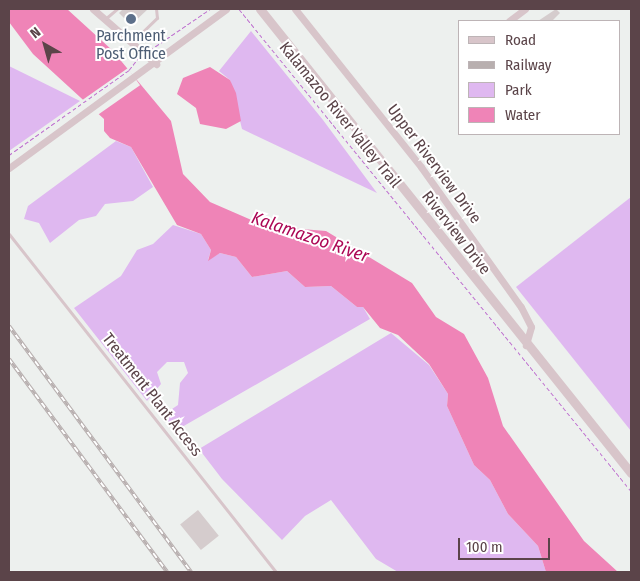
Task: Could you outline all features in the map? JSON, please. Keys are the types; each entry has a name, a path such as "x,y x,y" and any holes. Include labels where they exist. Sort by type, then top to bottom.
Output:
{"street":[{"path":"93,9 156,64"},
{"path":"9,168 156,64 226,9"},
{"name":"Riverview Drive","path":"260,9 526,345 631,473"},
{"name":"Upper Riverview Drive","path":"296,9 421,167 521,307 531,327 526,345"},
{"path":"510,20 525,9"}],"lane":[{"path":"105,19 117,9"},
{"path":"131,43 157,18 156,9"},
{"name":"Treatment Plant Access","path":"9,234 276,572"}],"path":[{"path":"9,156 129,70 144,54 160,48 210,9"},
{"name":"Kalamazoo River Valley Trail","path":"240,9 261,32 386,191 631,492"}],"green space":[{"path":"251,31 323,120 377,193 242,129 230,80 219,71"},
{"path":"9,66 80,101 9,151"},
{"path":"116,141 131,147 153,187 133,201 105,204 96,216 79,220 50,243 39,223 24,219 28,206"},
{"path":"631,197 631,431 516,287"},
{"path":"173,225 201,234 211,250 208,260 220,253 236,257 252,277 287,271 305,287 331,286 357,307 363,307 370,319 175,431 163,415 178,405 180,383 188,373 184,362 167,362 157,372 161,384 147,401 74,308 121,276 137,250 153,244"},
{"path":"391,333 429,365 448,394 447,406 474,465 490,480 508,514 538,546 546,572 398,572 376,559 331,500 305,516 282,540 222,479 199,449"}],"water":[{"name":"Kalamazoo River","path":"9,9 67,9 112,50 171,121 183,174 210,202 265,226 326,231 412,283 436,317 464,334 488,378 503,426 584,541 618,572 546,572 538,546 508,514 490,480 474,465 447,406 448,394 429,364 398,335 380,328 363,307 357,307 331,286 305,287 287,271 252,277 236,257 220,253 208,261 211,250 201,234 177,225 131,147 110,138 104,131 104,119 33,54 9,22"},
{"path":"210,67 230,80 236,93 241,121 226,129 200,124 196,108 177,94 183,78"}],"pier":[{"path":"128,68 140,85 93,118 81,101"}],"building":[{"name":"Parchment Post Office","path":"123,9 148,9 131,25 119,13"},
{"path":"556,9 560,13 553,20 540,20"},
{"path":"198,510 219,536 201,550 180,524"}],"railway":[{"path":"9,326 191,572"},
{"path":"9,359 167,572"}],"place":[{"name":"Parchment Post Office","path":"131,19"}]}
